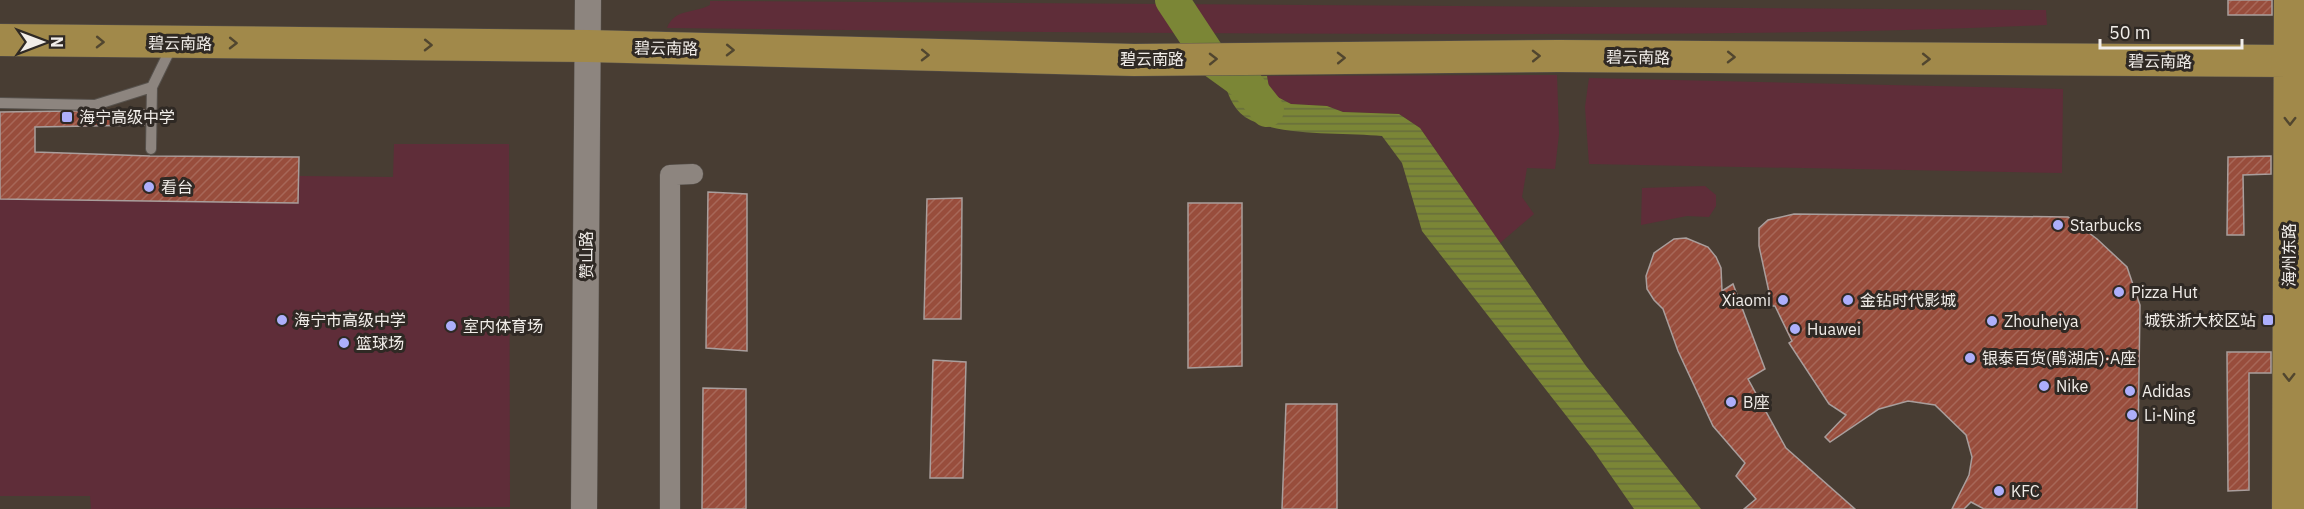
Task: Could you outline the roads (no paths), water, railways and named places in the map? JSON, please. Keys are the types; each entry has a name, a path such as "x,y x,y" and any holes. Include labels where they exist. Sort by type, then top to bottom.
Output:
{"main road":[{"name":"海州东路","path":"2288,509 2297,62 2290,0"},
{"name":"碧云南路","path":"0,40 588,46 1134,60 1559,56 2297,62"}],"street":[{"name":"赞山路","path":"584,509 588,0"},
{"path":"670,509 670,175 693,174"}],"lane":[{"path":"151,149 152,87 166,52 175,43"},
{"path":"0,103 95,105 152,87"}],"waterway":[{"path":"1172,0 1211,59 1247,85 1267,110"}],"place":[{"name":"海宁高级中学","path":"67,117"},
{"name":"看台","path":"149,187"},
{"name":"Starbucks","path":"2058,225"},
{"name":"Pizza Hut","path":"2119,292"},
{"name":"Xiaomi","path":"1783,300"},
{"name":"金钻时代影城","path":"1848,300"},
{"name":"海宁市高级中学","path":"282,320"},
{"name":"城铁浙大校区站","path":"2268,320"},
{"name":"Zhouheiya","path":"1992,321"},
{"name":"室内体育场","path":"451,326"},
{"name":"Huawei","path":"1795,329"},
{"name":"篮球场","path":"344,343"},
{"name":"银泰百货(鹃湖店)·A座","path":"1970,358"},
{"name":"Nike","path":"2044,386"},
{"name":"Adidas","path":"2130,391"},
{"name":"B座","path":"1731,402"},
{"name":"Li-Ning","path":"2132,415"},
{"name":"KFC","path":"1999,491"}]}
